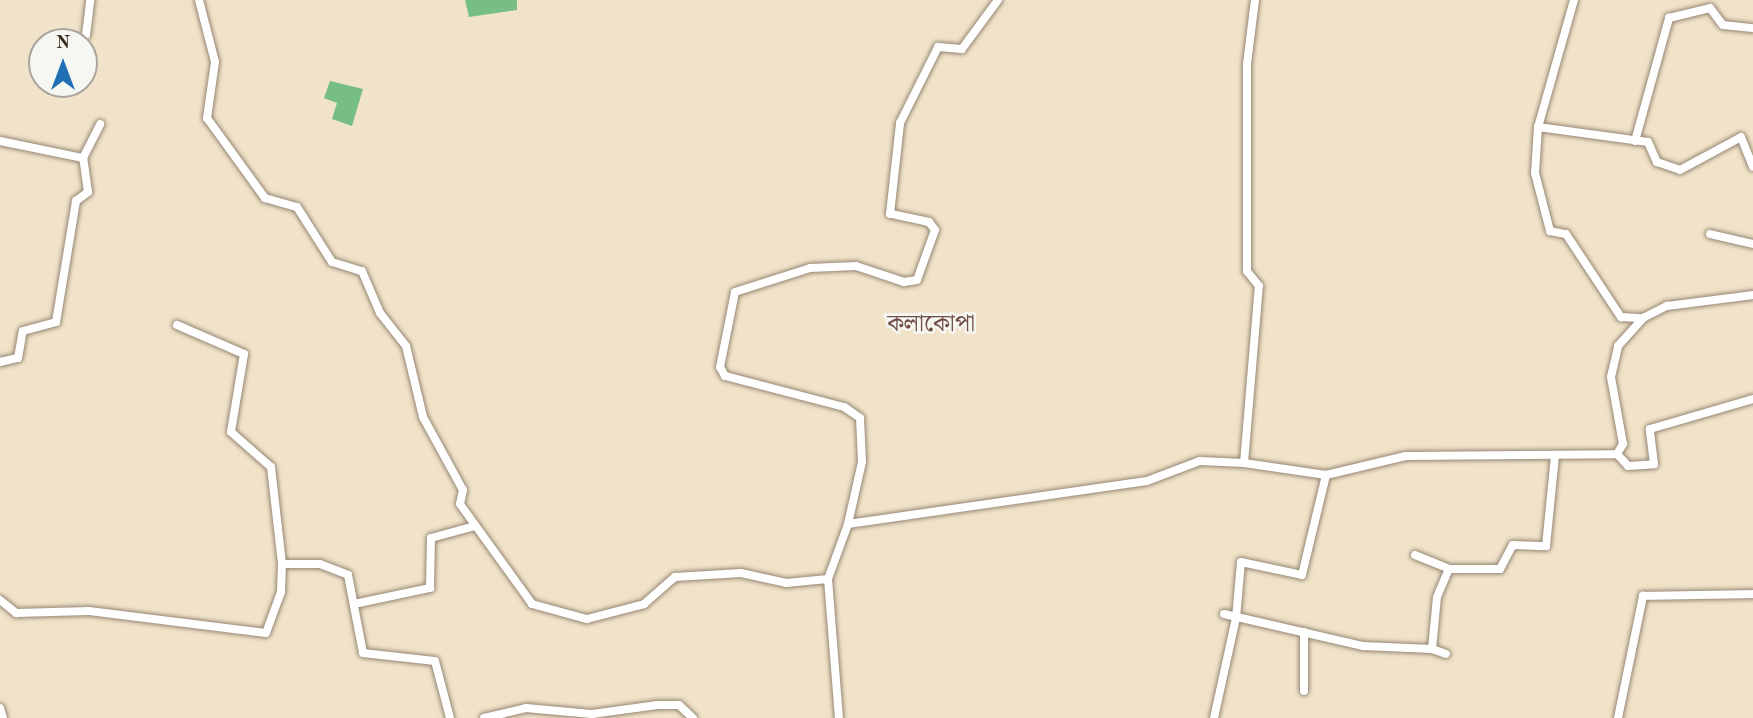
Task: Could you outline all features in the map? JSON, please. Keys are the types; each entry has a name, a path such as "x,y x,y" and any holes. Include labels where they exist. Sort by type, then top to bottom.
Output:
{"street":[{"path":"87,28 90,0"},
{"path":"199,0 215,62 207,118 265,198 297,207 332,261 362,271 380,313 406,346 423,417 475,526 531,604 566,617 611,617 644,604 675,577 741,573 786,583 828,579"},
{"path":"839,718 828,579 848,524 862,462 860,418 844,407 725,376 720,367 735,292 810,268 856,266 904,282 917,280 935,230 929,222 890,214 900,123 938,47 962,50 998,0"},
{"path":"1244,463 1259,286 1247,271 1247,64 1255,0"},
{"path":"1574,0 1538,128 1535,173 1550,231 1566,234 1621,317 1643,318"},
{"path":"1635,141 1670,18 1710,8 1723,26 1753,28"},
{"path":"0,362 18,358 23,331 56,322 76,201 88,192 83,158 100,124"},
{"path":"1538,128 1650,144 1657,162 1680,170 1724,142 1744,137 1753,167"},
{"path":"0,141 83,158"},
{"path":"1710,234 1753,244"},
{"path":"1617,454 1623,444 1612,365 1618,346 1643,318 1667,306 1753,295"},
{"path":"0,600 16,612 89,611 266,633 281,592 282,564 271,467 232,432 244,354 177,325"},
{"path":"848,524 1147,481 1200,461 1244,463 1326,475 1406,456 1617,454 1628,466 1654,464 1650,429 1753,399"},
{"path":"1415,555 1449,569 1500,569 1513,545 1546,546 1555,456"},
{"path":"1214,718 1236,618 1241,562 1304,573 1326,475"},
{"path":"354,604 430,588 431,538 475,526"},
{"path":"282,564 288,559 344,571 354,604 363,653 435,661 450,718"},
{"path":"1432,649 1437,597 1449,569"},
{"path":"1618,718 1643,596 1753,594"},
{"path":"1224,614 1363,646 1432,649 1446,654"},
{"path":"1304,632 1304,691"},
{"path":"484,718 526,708 630,715 679,705 693,718"},
{"path":"0,708 3,718"}],"green space":[{"path":"465,0 517,0 517,10 469,17"},
{"path":"330,81 363,89 352,126 332,119 337,103 324,98"}],"district":[{"name":"কলাকোপা","path":"931,326"}]}
